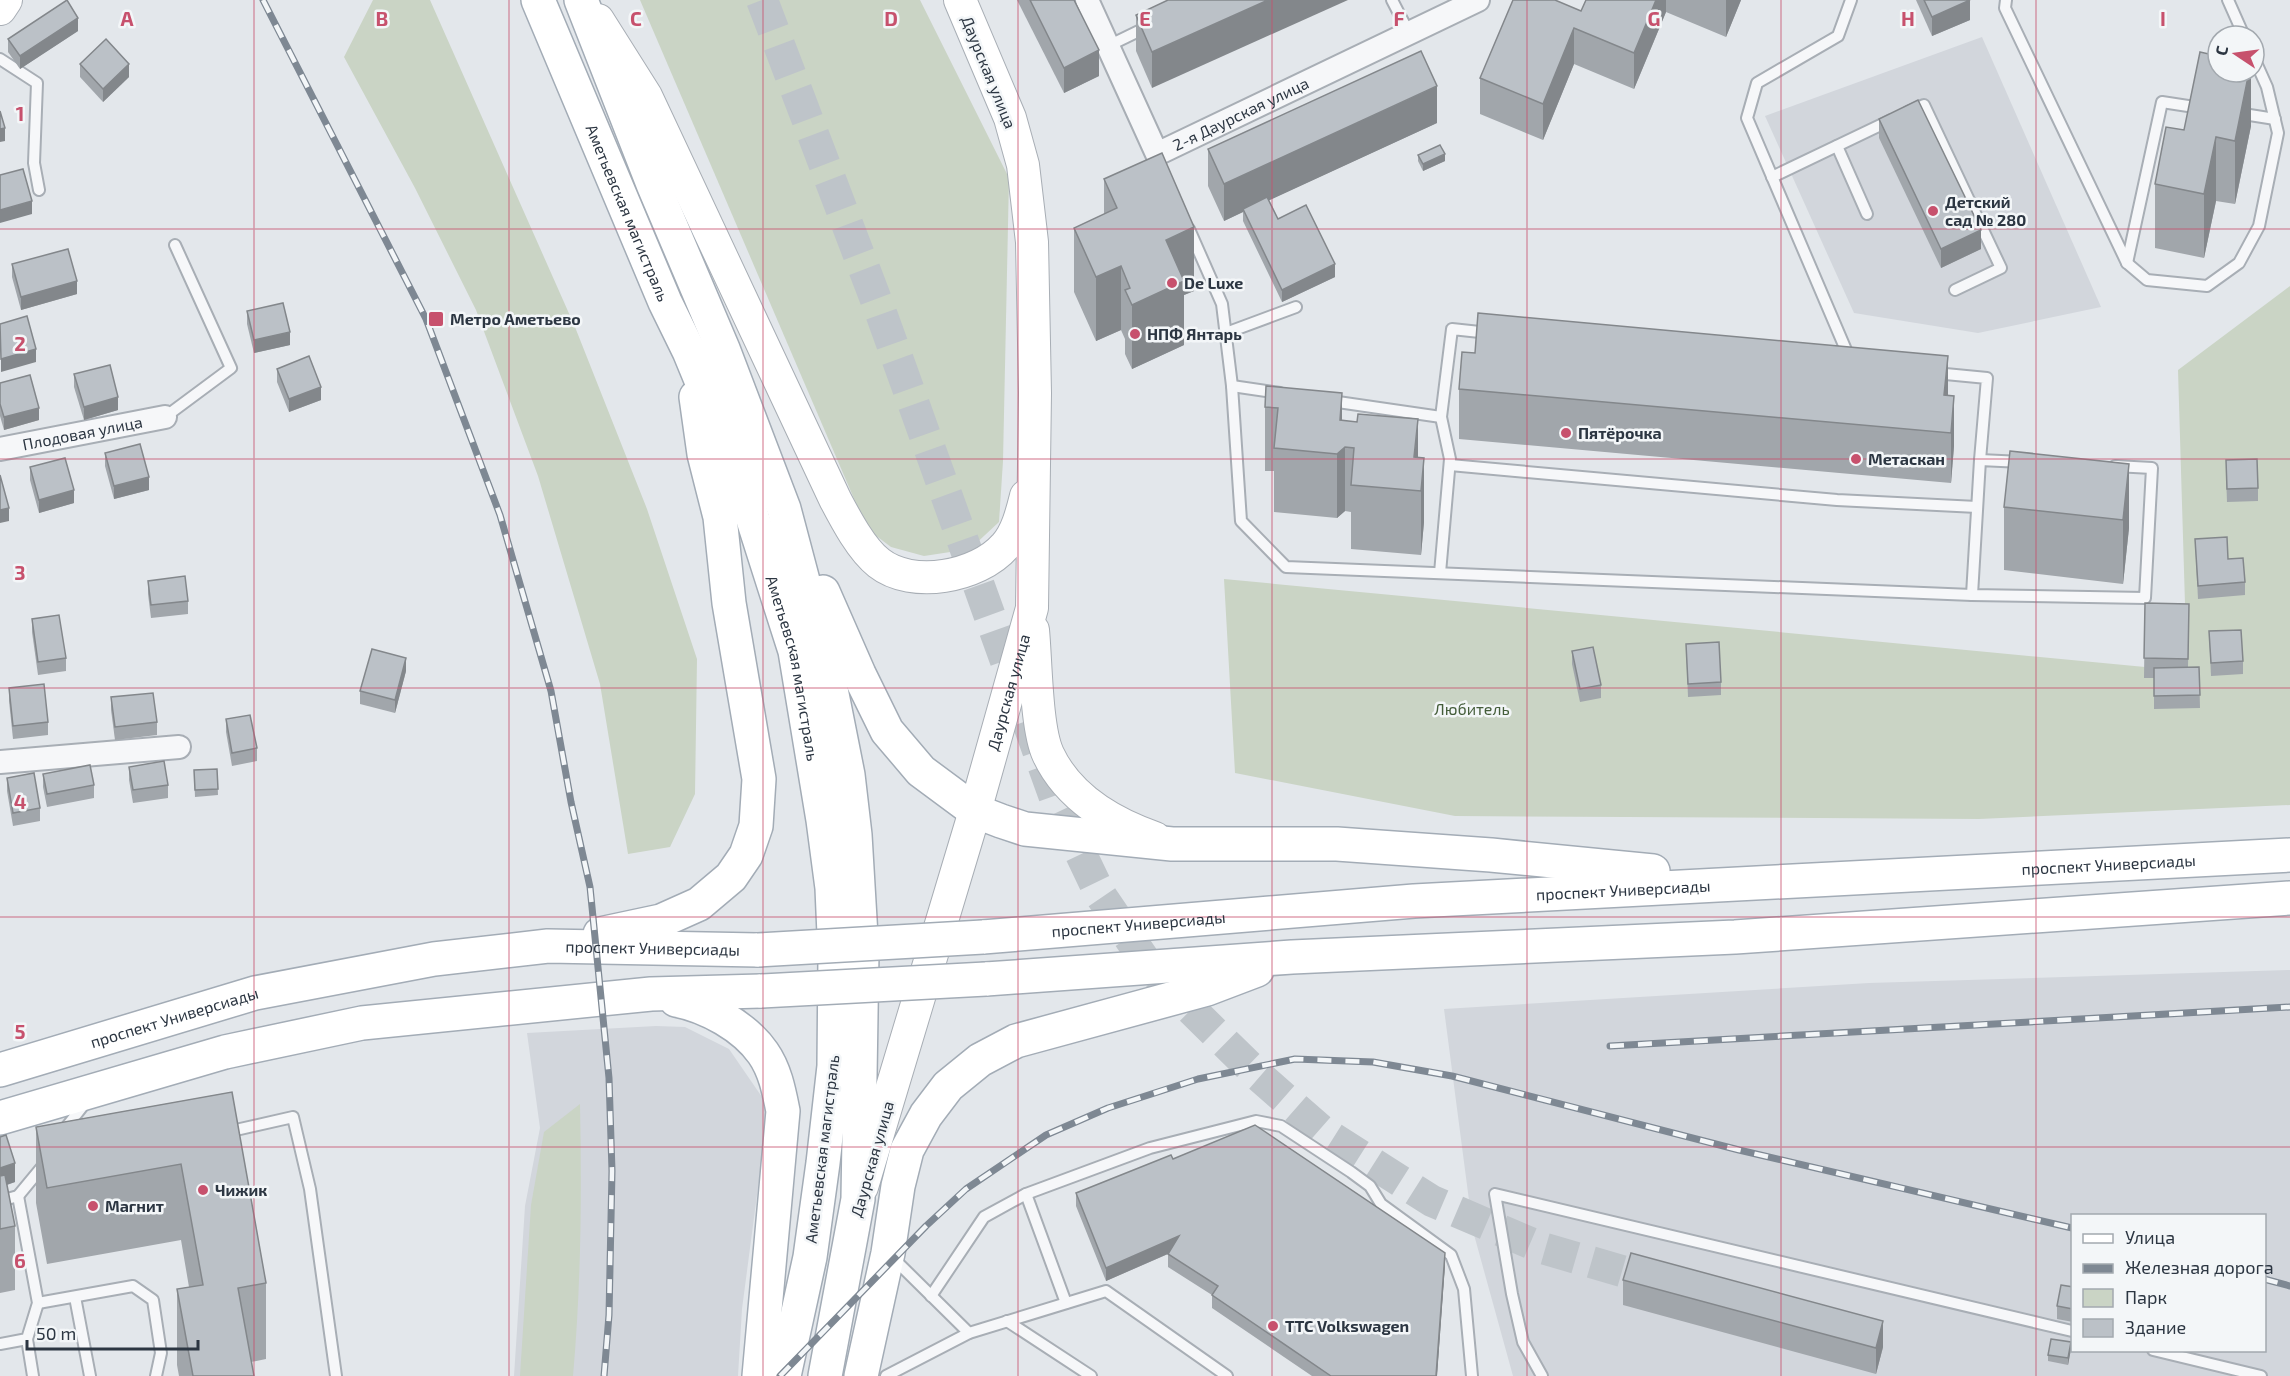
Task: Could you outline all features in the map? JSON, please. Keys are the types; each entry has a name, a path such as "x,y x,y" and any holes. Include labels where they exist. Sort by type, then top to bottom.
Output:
{"main road":[{"name":"Аметьевская магистраль","path":"538,0 734,460 795,651 832,888 835,958 834,1066 810,1257 784,1376"},
{"name":"Аметьевская магистраль","path":"581,0 653,184 723,349 784,509 829,679 848,775 855,835 862,953 858,1199"},
{"path":"548,946 661,921 699,904 731,877 746,855 756,826 759,779 729,603 720,517 704,454 689,351"},
{"path":"784,509 887,731 921,771 975,811 1025,829 1172,844 1337,844 1491,855 1759,882"},
{"name":"проспект Универсиады","path":"0,1070 255,993 435,959 548,946 758,950 983,937 1402,902 2290,855"},
{"path":"0,1118 225,1052 362,1023 651,994 761,991 986,979 1292,957 1735,938 2290,898"},
{"path":"861,1376 888,1253 898,1186 907,1150 926,1115 948,1086 980,1060 1016,1041 1208,988 1292,957"},
{"path":"651,994 697,1004 741,1030 763,1053 776,1079 783,1111 759,1376"},
{"name":"Даурская улица","path":"825,1376 858,1199"}],"street":[{"path":"0,9 6,0"},
{"path":"586,0 646,96 835,499 852,530 879,563 906,576 961,573 981,566 1005,546 1020,519 1033,469"},
{"name":"Даурская улица","path":"858,1199 975,811 1032,608 1035,393 1032,242 1023,165 1010,118 960,0"},
{"name":"2-я Даурская улица","path":"1087,0 1159,160 1478,0"},
{"name":"Плодовая улица","path":"0,448 165,417"},
{"path":"1032,608 1041,723 1048,753 1068,785 1100,814 1140,833 1172,844"},
{"path":"0,762 179,747"}],"lane":[{"path":"1392,0 1409,33"},
{"path":"1842,365 1853,366 1747,118 1757,83 1838,36 1851,0"},
{"path":"2006,0 2005,8 2127,263 2147,280 2207,286 2239,263 2259,226 2278,133 2266,84"},
{"path":"2228,0 2239,24"},
{"path":"1108,46 1160,21"},
{"path":"0,59 37,83 34,163 39,190"},
{"path":"2127,263 2162,102 2208,109"},
{"path":"1772,177 1924,105 2001,268 1955,290"},
{"path":"2230,112 2276,119"},
{"path":"1836,146 1867,214"},
{"path":"1185,219 1222,304 1233,386 1241,521 1286,567 1972,595 2145,598 2152,468 2106,466"},
{"path":"165,417 231,368 175,245"},
{"path":"1226,333 1296,307"},
{"path":"1440,573 1450,465 1441,417 1452,329 1498,333"},
{"path":"1920,372 1987,378 1972,595"},
{"path":"1233,386 1290,395"},
{"path":"1325,400 1441,417"},
{"path":"1980,460 2037,462"},
{"path":"1450,465 1837,500 1977,507"},
{"path":"59,1139 95,1089"},
{"path":"215,1135 293,1117 310,1189 336,1376"},
{"path":"931,1296 984,1216 1026,1194 1150,1148 1256,1121 1281,1126 1357,1176 1370,1186 1381,1204 1451,1255 1464,1289 1472,1376"},
{"path":"0,1201 18,1196 42,1174 48,1157"},
{"path":"1026,1194 1066,1303"},
{"path":"1542,1376 1523,1342 1512,1294 1496,1194 2071,1331"},
{"path":"18,1196 38,1303 27,1339 33,1376"},
{"path":"888,1253 969,1333"},
{"path":"38,1303 133,1286 153,1300 161,1353 156,1376"},
{"path":"886,1376 969,1333 1107,1291 1227,1376"},
{"path":"75,1297 90,1376"},
{"path":"1007,1321 1091,1376"},
{"path":"0,1344 27,1339"},
{"path":"2161,1352 2260,1376"}],"shaded area":[{"name":"Детский сад № 280","path":"1982,37 2101,307 1978,333 1854,313 1765,116"},
{"path":"2290,970 2290,1376 1513,1376 1473,1231 1444,1009 1869,983"},
{"path":"656,1026 685,1027 729,1049 762,1097 767,1119 742,1309 738,1376 514,1376 525,1206 540,1128 527,1033"}],"green space":[{"path":"373,0 430,0 575,327 647,509 697,659 695,794 670,847 628,854 600,684 538,476 476,310 415,188 344,57"},
{"path":"640,0 920,0 1009,178 1003,461 999,522 970,549 924,556 891,547 867,529"},
{"name":"Любитель","path":"2290,286 2290,805 1979,819 1455,816 1235,773 1224,579 2187,671 2178,370"},
{"path":"580,1104 580,1240 573,1376 520,1376 531,1205 544,1132"}],"building":[{"path":"67,0 78,18 20,56 8,39"},
{"path":"1030,0 1074,0 1099,50 1064,68"},
{"path":"1168,0 1268,0 1152,52 1136,15"},
{"path":"1513,0 1555,0 1581,11 1586,0 1656,0 1634,53 1574,28 1543,104 1480,78"},
{"path":"1924,0 1970,0 1932,17"},
{"path":"106,39 129,64 103,89 80,64"},
{"path":"1421,51 1437,86 1224,184 1208,149"},
{"path":"2200,52 2206,53 2206,84 2247,84 2235,141 2216,137 2204,194 2155,184 2166,127 2184,130"},
{"path":"1918,100 1981,230 1941,249 1879,119"},
{"path":"0,111 5,128 0,129"},
{"path":"1440,145 1445,154 1423,164 1418,155"},
{"path":"1162,153 1194,227 1166,240 1184,281 1132,305 1125,290 1130,288 1121,266 1096,277 1074,228 1117,208 1104,179"},
{"path":"23,169 32,201 0,210 0,175"},
{"path":"1267,197 1278,219 1306,205 1335,264 1282,290 1243,209"},
{"path":"68,249 77,281 21,297 12,264"},
{"path":"283,303 290,332 254,340 247,311"},
{"path":"1478,313 1948,356 1944,395 1954,396 1951,433 1459,389 1462,352 1475,353"},
{"path":"27,316 36,349 1,359 0,324"},
{"path":"309,356 321,387 289,399 277,369"},
{"path":"110,365 118,397 84,407 74,374"},
{"path":"30,375 39,408 4,417 0,404 0,383"},
{"path":"1266,386 1342,393 1340,420 1357,422 1358,414 1418,419 1414,457 1424,458 1421,491 1351,485 1354,448 1345,447 1337,454 1274,448 1278,408 1265,407"},
{"path":"140,444 149,477 114,486 105,453"},
{"path":"2010,451 2129,464 2123,520 2004,507"},
{"path":"65,458 74,490 39,500 30,467"},
{"path":"2257,459 2258,488 2227,489 2226,460"},
{"path":"0,475 9,508 0,510"},
{"path":"2227,537 2228,559 2243,558 2245,582 2198,586 2195,539"},
{"path":"185,576 188,601 151,605 148,581"},
{"path":"2145,603 2189,604 2188,659 2144,658"},
{"path":"59,615 66,658 38,662 32,619"},
{"path":"2241,630 2243,661 2211,663 2209,631"},
{"path":"1719,642 1721,682 1688,684 1686,644"},
{"path":"1593,647 1601,685 1580,689 1572,651"},
{"path":"372,649 406,658 395,700 360,691"},
{"path":"2199,667 2200,695 2154,696 2154,668"},
{"path":"44,684 48,722 13,726 9,688"},
{"path":"153,693 157,722 115,727 111,697"},
{"path":"250,715 257,748 232,753 226,719"},
{"path":"164,761 168,785 133,790 129,767"},
{"path":"90,765 94,785 47,794 43,774"},
{"path":"217,769 218,789 195,790 194,770"},
{"path":"34,773 40,808 13,813 7,778"},
{"path":"232,1092 266,1283 238,1288 254,1376 193,1376 177,1289 203,1285 181,1164 47,1188 36,1127"},
{"path":"1255,1125 1445,1253 1436,1376 1331,1376 1212,1295 1218,1286 1168,1254 1179,1236 1106,1268 1076,1193 1171,1155 1173,1159"},
{"path":"6,1135 15,1163 0,1168 0,1137"},
{"path":"5,1175 15,1226 0,1229 0,1176"},
{"path":"1631,1253 1883,1321 1876,1348 1623,1280"},
{"path":"2061,1285 2071,1287 2071,1309 2057,1306"},
{"path":"2051,1339 2071,1342 2068,1358 2048,1355"}],"tunnel":[{"path":"762,0 881,313 1058,806 1101,896 1152,971 1259,1076 1323,1132 1432,1201 1542,1248 1632,1274"}],"railway":[{"path":"263,0 426,319 500,515 551,691 571,802 590,887 609,1078 612,1171 609,1315 604,1376"},
{"path":"1610,1046 2290,1007"},
{"path":"780,1376 926,1226 966,1189 1046,1135 1108,1108 1198,1079 1295,1059 1373,1062 1452,1076 1739,1150 2071,1228"},
{"path":"2266,1280 2290,1286"}],"place":[{"name":"Детский сад № 280","path":"1933,211"},
{"name":"De Luxe","path":"1172,283"},
{"name":"Метро Аметьево","path":"436,319"},
{"name":"НПФ Янтарь","path":"1135,334"},
{"name":"Пятёрочка","path":"1566,433"},
{"name":"Метаскан","path":"1856,459"},
{"name":"Чижик","path":"203,1190"},
{"name":"Магнит","path":"93,1206"},
{"name":"ТТС Volkswagen","path":"1273,1326"}]}
